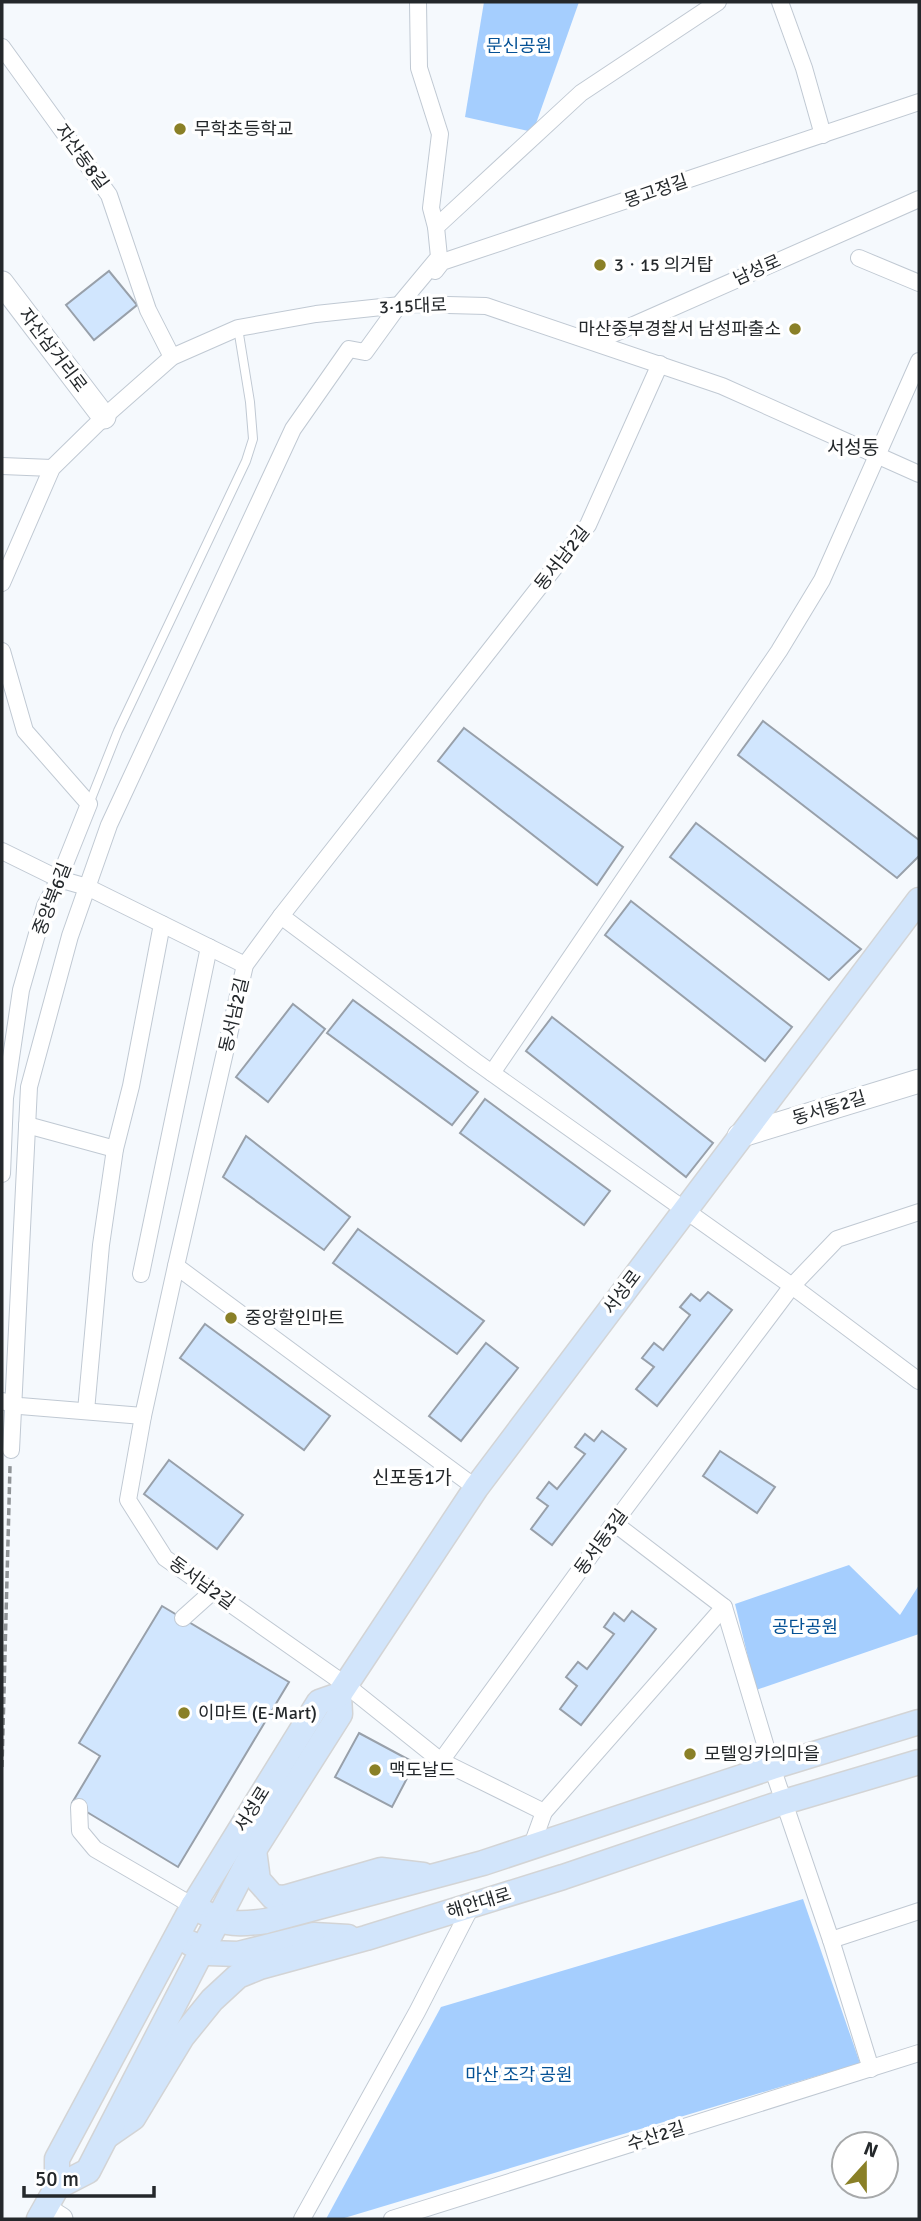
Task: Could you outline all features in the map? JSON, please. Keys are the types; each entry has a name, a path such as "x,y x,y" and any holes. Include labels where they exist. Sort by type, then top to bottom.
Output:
{"main road":[{"name":"자산삼거리로","path":"2,283 104,417"},
{"name":"서성로","path":"218,1921 254,1850 340,1714 342,1690 476,1488 919,900"},
{"name":"동서동2길","path":"740,1136 919,1081"},
{"name":"서성로","path":"177,1936 192,1906 318,1702 342,1690"},
{"path":"192,1906 218,1921 239,1924 267,1921 435,1877 919,1722"},
{"name":"해안대로","path":"107,2136 134,2118 181,2038 212,2000 238,1976 260,1967 472,1905 692,1835 785,1802 919,1762"},
{"path":"254,1850 258,1880 273,1898 284,1898 381,1870 435,1877"},
{"name":"해안대로","path":"57,2186 88,2172 218,1921"},
{"path":"48,2216 57,2186 57,2159 177,1936 209,1953 238,1954 314,1935 366,1938"}],"street":[{"path":"11,1450 7,1402 29,1087 70,936 109,825 293,429 349,349 365,352 439,257 431,208 440,134 419,68 418,2"},
{"path":"436,227 581,93 718,2"},
{"path":"780,2 804,68 823,135"},
{"name":"자산동8길","path":"2,47 110,195 148,310 172,357"},
{"name":"몽고정길","path":"404,304 442,262 919,102"},
{"name":"남성로","path":"595,341 919,199"},
{"path":"859,258 919,283"},
{"name":"3·15대로","path":"2,583 52,468 104,417 172,357 238,328 316,314 404,304 485,306 722,386 919,474"},
{"path":"492,1073 779,651 822,580 919,361"},
{"name":"동서남2길","path":"342,1690 165,1559 128,1500 176,1266 245,965 588,525 660,364"},
{"path":"2,466 52,468"},
{"path":"2,651 25,731 89,804"},
{"name":"중앙북6길","path":"2,1174 3,1097 21,990 45,906 59,879 89,804"},
{"path":"2,851 59,879 87,887 245,965"},
{"path":"281,916 492,1073 915,1372"},
{"path":"86,1411 101,1245 115,1149 131,1086 162,924"},
{"path":"141,1274 209,947"},
{"path":"27,1125 115,1149"},
{"path":"792,1286 837,1239 919,1212"},
{"path":"176,1266 476,1488"},
{"name":"동서동3길","path":"441,1761 614,1523 792,1286"},
{"path":"7,1402 144,1416"},
{"path":"614,1523 724,1607 772,1767 871,2068"},
{"path":"183,1618 212,1592"},
{"path":"532,1845 544,1812 724,1607"},
{"path":"342,1690 441,1761 544,1812"},
{"path":"79,1807 80,1831 94,1849 192,1906"},
{"path":"302,2219 417,2012 472,1905"},
{"path":"831,1940 919,1911"},
{"name":"수산2길","path":"392,2219 919,2053"}],"lane":[{"path":"89,804 118,731 246,461 253,439 238,328"}],"path":[{"path":"2,1767 11,1450"}],"green space":[{"name":"문신공원","path":"484,2 579,2 533,132 465,117"},
{"name":"공단공원","path":"849,1565 900,1615 919,1585 919,1634 756,1690 735,1604"},
{"name":"마산 조각 공원","path":"803,1899 860,2063 341,2219 326,2219 441,2007"}],"building":[{"path":"109,271 137,305 94,340 66,305"},
{"path":"763,721 919,840 919,856 897,878 738,755"},
{"path":"464,728 623,847 597,885 438,761"},
{"path":"696,823 861,949 829,980 670,857"},
{"path":"631,901 792,1027 765,1061 605,935"},
{"path":"353,1000 478,1092 452,1125 327,1033"},
{"path":"293,1004 325,1029 268,1102 236,1077"},
{"path":"552,1017 713,1143 686,1177 526,1051"},
{"path":"485,1099 610,1191 584,1225 460,1133"},
{"path":"246,1136 350,1217 324,1250 223,1177"},
{"path":"358,1229 484,1321 457,1354 333,1263"},
{"path":"708,1292 732,1310 657,1406 636,1389 654,1367 642,1358 654,1343 663,1350 690,1315 680,1307 691,1294 700,1301"},
{"path":"205,1324 330,1416 304,1450 180,1358"},
{"path":"486,1343 518,1368 461,1441 429,1416"},
{"path":"602,1431 626,1449 552,1545 531,1529 548,1506 537,1498 549,1482 557,1489 585,1454 575,1447 585,1434 594,1441"},
{"path":"720,1451 775,1487 757,1513 703,1476"},
{"path":"169,1460 243,1515 217,1549 144,1494"},
{"name":"이마트 (E-Mart)","path":"162,1606 289,1682 178,1867 72,1803 100,1756 79,1743"},
{"path":"632,1611 656,1629 581,1725 560,1709 577,1686 566,1677 578,1662 587,1669 614,1634 604,1627 614,1613 624,1621"},
{"name":"맥도날드","path":"359,1733 415,1763 392,1807 335,1777"}],"place":[{"name":"무학초등학교","path":"180,129"},
{"name":"3ㆍ15 의거탑","path":"600,265"},
{"name":"마산중부경찰서 남성파출소","path":"795,329"},
{"name":"중앙할인마트","path":"231,1318"},
{"name":"이마트 (E-Mart)","path":"184,1713"},
{"name":"모텔잉카의마을","path":"690,1754"},
{"name":"맥도날드","path":"375,1770"}],"district":[{"name":"서성동","path":"853,448"},
{"name":"신포동1가","path":"412,1478"}]}
